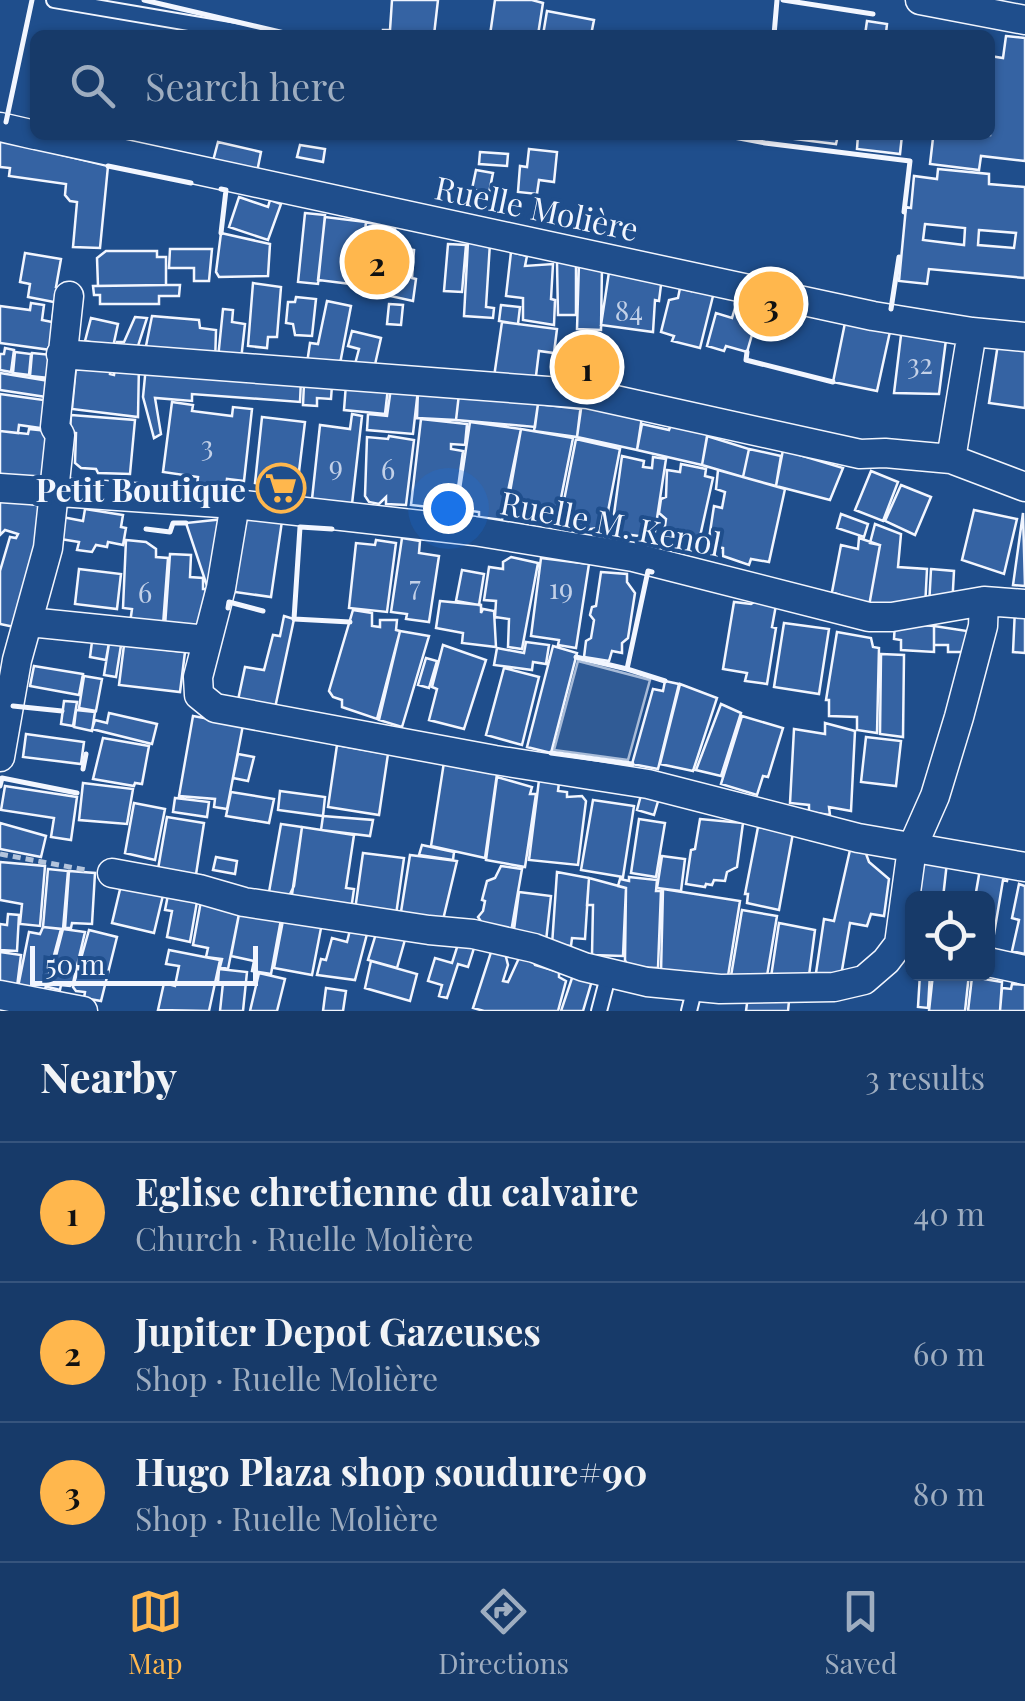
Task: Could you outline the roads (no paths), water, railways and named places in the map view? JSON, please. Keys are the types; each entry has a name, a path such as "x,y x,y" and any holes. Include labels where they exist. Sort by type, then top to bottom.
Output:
{"street":[{"path":"920,0 1025,20"},
{"name":"Ruelle Molière","path":"0,127 30,134"},
{"name":"Ruelle Molière","path":"59,140 872,316 1025,337"},
{"path":"0,757 17,660 48,548 60,435 55,427 60,354 68,296"},
{"path":"951,459 972,332"},
{"path":"60,354 588,394 860,454 951,459 1025,487"},
{"name":"Ruelle M. Kenol","path":"0,488 234,504 474,531 632,557 869,617 892,617 984,600 1025,604"},
{"path":"234,504 221,588 198,677 199,695 214,708 648,784 794,823 1025,867"},
{"path":"909,891 912,848 935,796 959,717 983,626 984,600"},
{"path":"30,622 207,640"},
{"path":"112,874 199,888 244,902 473,934 534,948 584,968 648,982 692,999 834,987 864,980 905,947"},
{"path":"995,964 1025,970"},
{"path":"0,995 84,1011"}],"lane":[{"path":"54,0 231,30"},
{"path":"600,1011 609,973"}],"place":[{"name":"Jupiter Depot Gazeuses","path":"377,262"},
{"name":"Hugo Plaza shop soudure#90","path":"771,304"},
{"name":"Eglise chretienne du calvaire","path":"587,367"},
{"name":"Petit Boutique","path":"281,488"}]}
